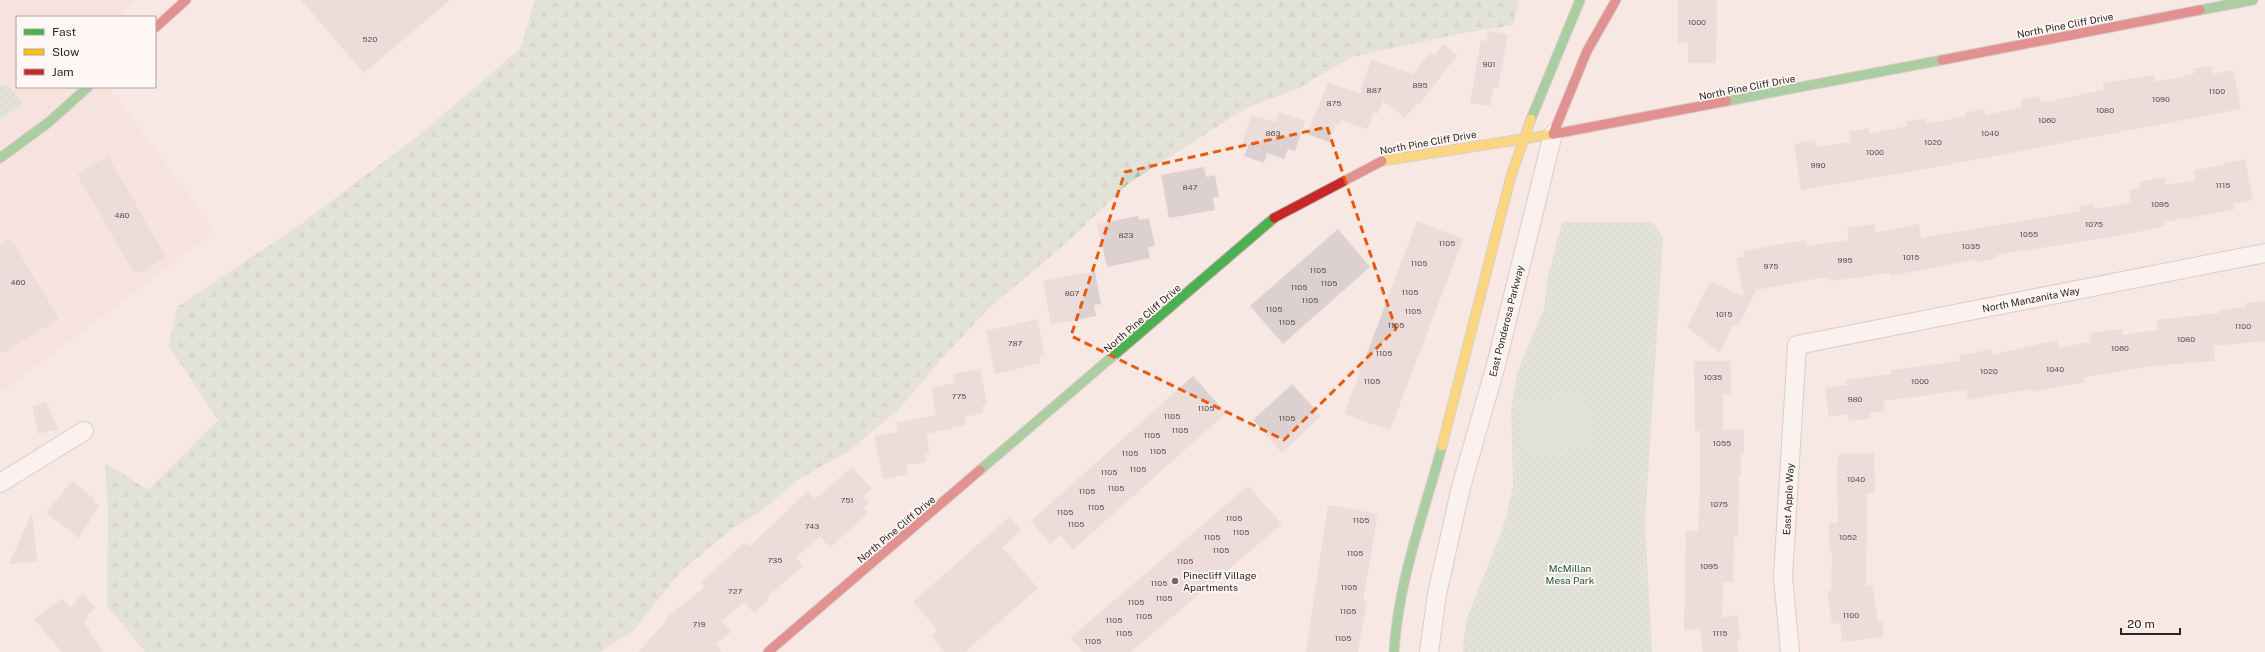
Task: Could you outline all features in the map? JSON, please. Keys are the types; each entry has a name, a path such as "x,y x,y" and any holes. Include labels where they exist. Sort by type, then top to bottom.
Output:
{"street":[{"path":"156,27 186,0"},
{"path":"1394,652 1395,626 1401,595 1433,482 1511,176 1523,138 1580,0"},
{"name":"East Ponderosa Parkway","path":"1429,652 1437,594 1460,489 1497,361 1553,134 1587,52 1616,0"},
{"name":"North Pine Cliff Drive","path":"768,652 1278,214 1380,160 1553,134 2251,0"},
{"path":"0,158 49,122 87,88"},
{"name":"North Manzanita Way","path":"1797,345 2265,253"},
{"name":"East Apple Way","path":"1790,652 1783,577 1797,345"},
{"path":"0,483 84,431"},
{"path":"1433,482 1460,489"}],"highlighted area":[{"path":"1327,127 1396,329 1284,440 1071,336 1125,172"}],"shaded area":[{"path":"0,0 136,0 118,16 16,16 16,88 110,88 215,231 0,393"}],"green space":[{"path":"535,0 1519,0 1513,25 1463,33 1352,57 1299,88 1246,108 1129,183 1063,246 990,307 947,353 898,410 850,450 799,479 764,509 732,529 681,571 634,630 600,652 145,652 107,606 108,512 105,463 148,490 218,420 169,346 177,307 301,224 418,136 520,49"},
{"path":"0,84 9,87 22,103 0,120"},
{"name":"McMillan Mesa Park","path":"1562,222 1653,222 1663,237 1645,524 1652,652 1463,652 1468,615 1507,514 1513,485 1511,408 1518,370 1544,308 1547,281"},
{"path":"1583,394 1592,443 1528,456 1519,406"}],"building":[{"path":"301,0 450,0 364,73"},
{"path":"1678,0 1717,0 1716,63 1688,63 1688,43 1678,43"},
{"path":"1488,31 1508,34 1498,88 1494,87 1490,106 1470,103 1481,40 1486,41"},
{"path":"1443,44 1457,55 1419,105 1417,103 1405,118 1383,101 1378,114 1374,112 1368,129 1341,120 1339,125 1335,124 1329,142 1307,134 1328,83 1360,93 1371,60 1413,74 1430,52 1434,56"},
{"path":"2212,66 2213,74 2233,70 2241,109 1931,168 1801,190 1794,144 1815,140 1816,147 1851,142 1849,132 1868,128 1869,134 1907,126 1906,122 1925,118 1927,124 1966,116 1965,113 1984,109 1986,115 2022,107 2021,100 2039,96 2041,103 2104,90 2103,83 2154,75 2155,82 2194,74 2193,69"},
{"path":"1279,112 1305,121 1295,151 1288,149 1284,159 1267,153 1264,163 1244,156 1248,146 1242,144 1251,116 1276,122"},
{"path":"108,156 166,257 135,275 77,174"},
{"path":"2245,159 2253,200 2233,204 2234,210 2164,222 2165,226 2123,235 1996,255 1997,258 1977,262 1972,260 1891,276 1890,273 1831,281 1830,278 1819,278 1756,290 1738,327 1733,325 1720,353 1687,327 1710,281 1744,297 1736,258 1744,257 1743,251 1806,240 1807,246 1849,240 1847,228 1875,224 1876,232 1919,224 1921,238 2080,211 2079,206 2094,204 2095,209 2131,202 2129,190 2140,188 2139,182 2165,177 2166,185 2195,180 2193,171"},
{"path":"1204,167 1206,177 1215,175 1219,197 1213,198 1215,210 1169,218 1161,175"},
{"path":"1138,216 1139,220 1149,218 1155,246 1148,247 1150,258 1107,267 1097,224"},
{"path":"1417,221 1463,239 1390,430 1344,414"},
{"path":"1338,229 1370,267 1283,344 1250,306"},
{"path":"10,238 59,319 0,354 0,244"},
{"path":"1095,271 1101,304 1094,305 1096,316 1051,325 1043,281"},
{"path":"2265,301 2265,341 2214,346 2215,361 2153,366 2084,377 2085,382 2033,392 2032,389 1968,400 1966,390 1883,401 1885,411 1870,413 1871,418 1849,421 1848,414 1829,417 1825,388 1847,385 1846,380 1891,374 1891,370 1960,361 1959,356 1991,349 1992,355 2057,340 2058,348 2090,342 2089,333 2122,329 2122,335 2158,330 2157,320 2220,313 2219,310 2246,307 2245,303"},
{"path":"1037,319 1045,355 1039,356 1040,363 995,374 986,331"},
{"path":"1694,361 1731,361 1731,394 1723,394 1723,430 1744,429 1744,454 1741,454 1741,475 1739,475 1738,537 1734,536 1733,583 1723,582 1722,618 1737,615 1741,639 1737,640 1738,652 1703,652 1700,629 1684,631 1686,531 1698,531 1700,492 1700,431 1695,431"},
{"path":"980,369 987,405 982,406 983,413 964,417 966,425 926,434 930,453 925,454 926,462 907,465 908,474 883,479 874,436 898,432 896,423 936,415 931,388 955,383 953,374"},
{"path":"1193,376 1226,413 1073,550 1060,535 1050,544 1031,521"},
{"path":"1292,384 1321,416 1282,453 1253,420"},
{"path":"46,402 59,429 38,434 32,406"},
{"path":"1874,453 1875,493 1867,493 1866,586 1872,585 1878,621 1883,621 1883,637 1842,642 1840,623 1832,624 1827,591 1831,591 1832,551 1829,551 1829,523 1838,523 1837,466 1839,454"},
{"path":"852,467 872,489 863,497 869,503 864,508 868,513 830,548 820,536 796,558 803,566 767,597 769,600 754,613 744,602 722,621 731,632 715,644 722,652 638,652 668,619 667,617 705,587 701,582 745,542 749,547 808,491 815,499"},
{"path":"72,481 94,499 92,501 99,506 79,538 46,513"},
{"name":"Pinecliff Village Apartments","path":"1248,486 1282,524 1131,652 1083,652 1070,638"},
{"path":"1328,505 1378,514 1363,600 1367,601 1358,652 1306,652"},
{"path":"32,513 37,561 9,564"},
{"path":"1009,517 1021,530 1002,547 1038,588 965,652 945,652 931,636 938,630 913,602"},
{"path":"83,594 96,608 87,615 89,618 84,622 103,652 62,652 34,619 62,599 70,607"}],"traffic: fast":[{"path":"1531,119 1580,0"},
{"path":"2200,10 2253,0"},
{"path":"1727,101 1942,60"},
{"path":"0,158 49,122 87,88"},
{"path":"980,470 1274,218"},
{"path":"1394,652 1396,626 1406,574 1442,446"}],"traffic: slow":[{"path":"1442,446 1511,176 1531,119"},
{"path":"1382,161 1554,134"}],"traffic: jam":[{"path":"156,27 186,0"},
{"path":"1553,134 1587,51 1616,0"},
{"path":"1942,60 2200,10"},
{"path":"1554,134 1727,101"},
{"path":"1274,218 1382,161"},
{"path":"768,652 980,470"}],"place":[{"name":"Pinecliff Village Apartments","path":"1175,581"}]}
